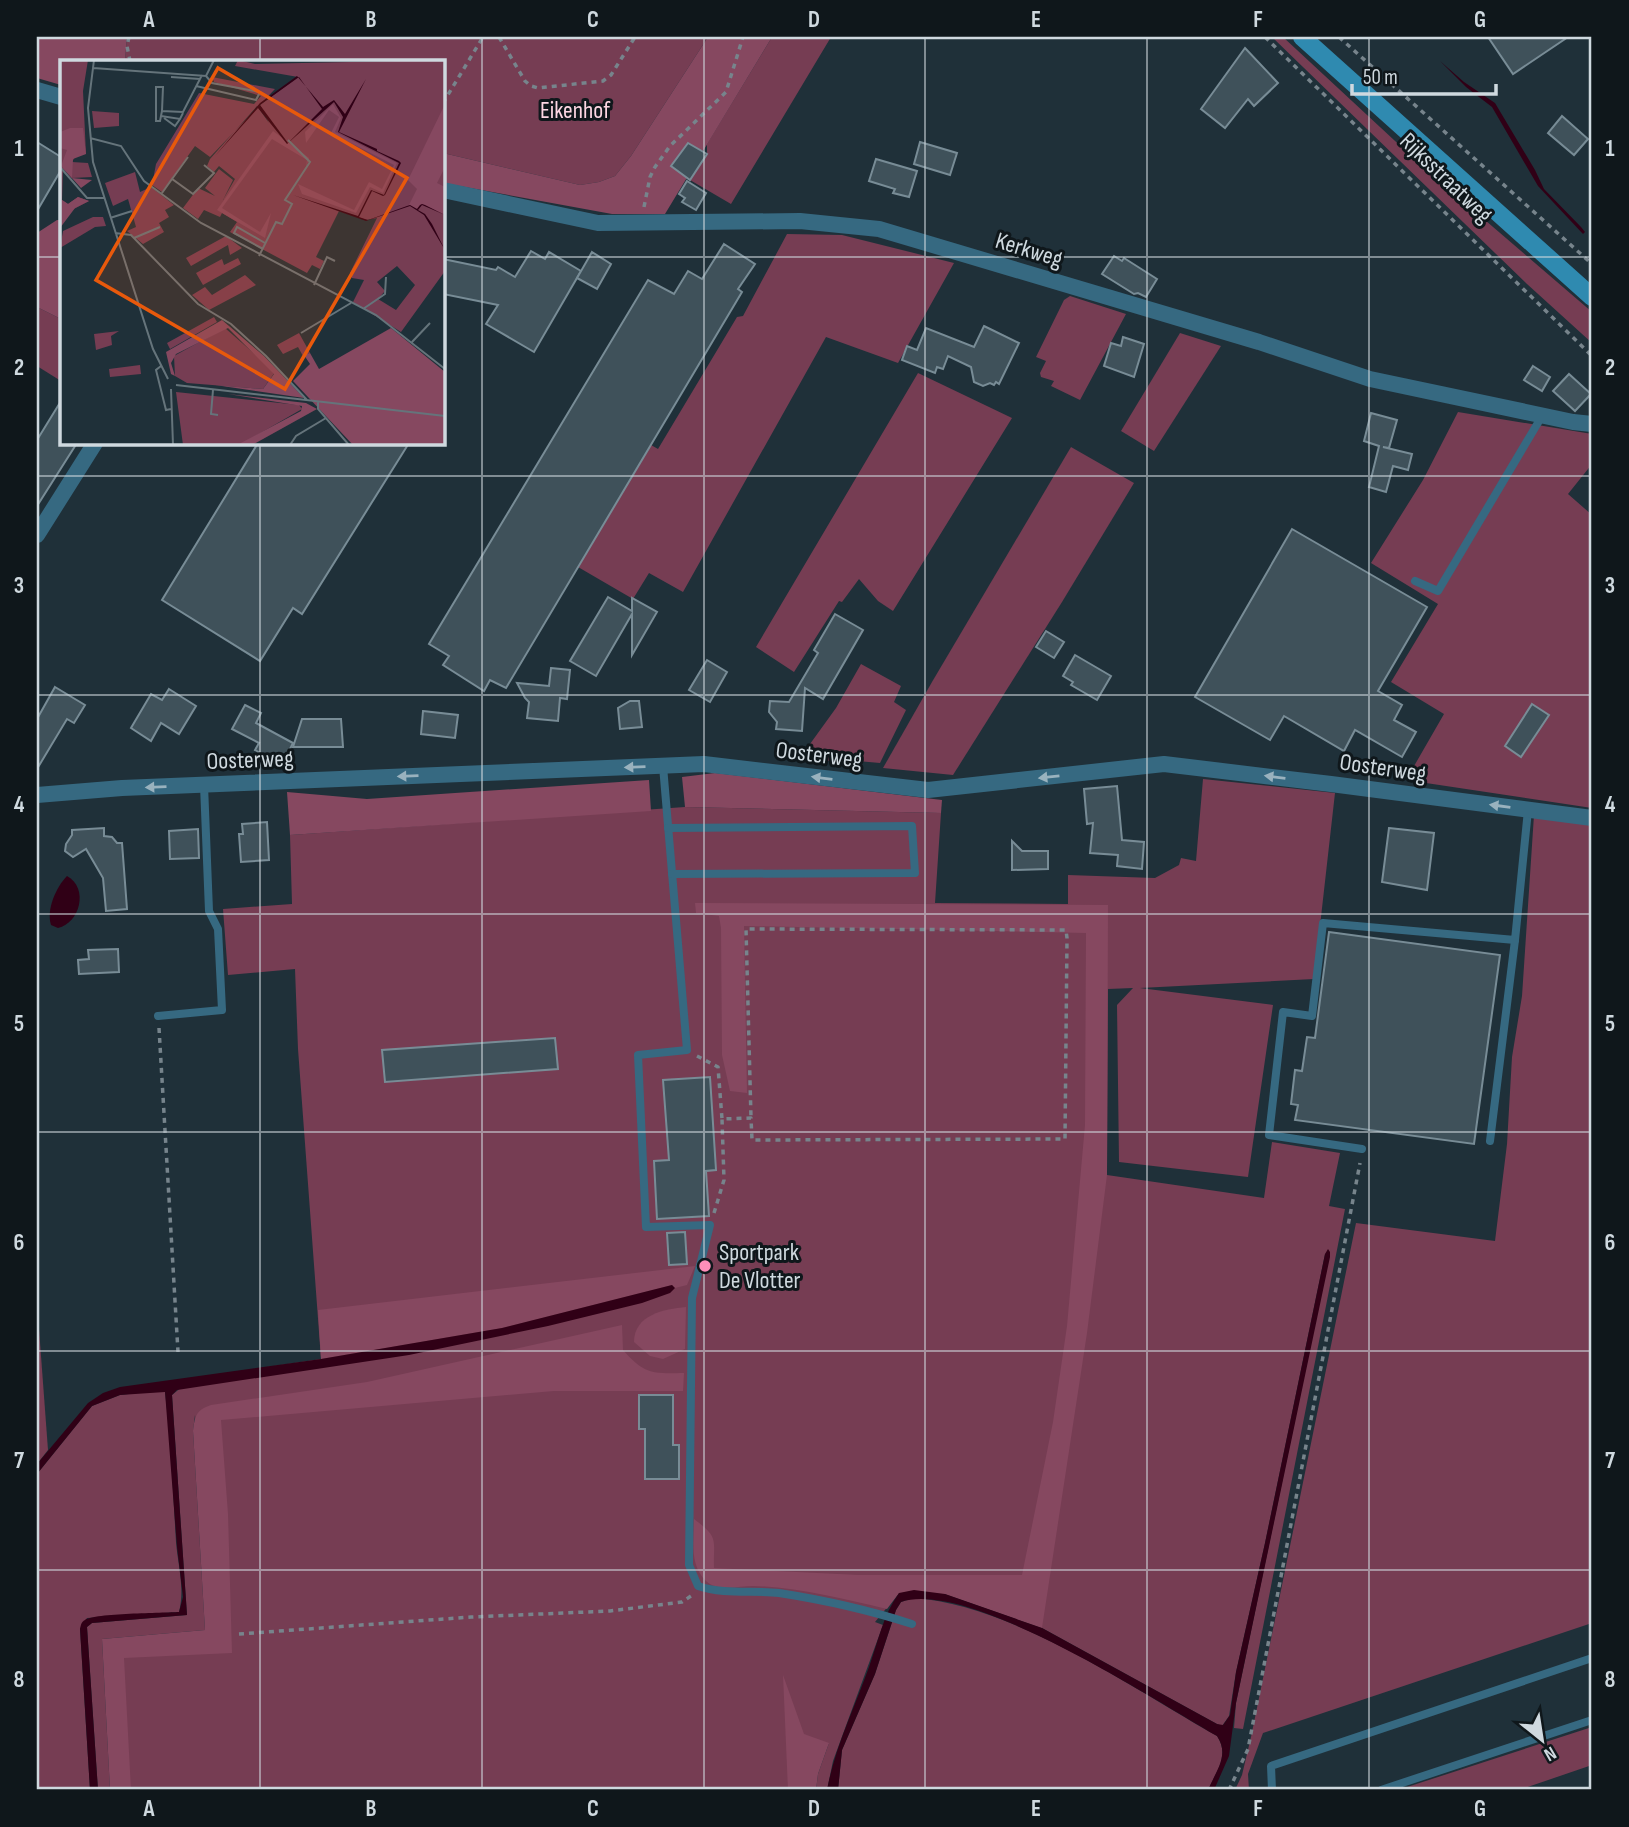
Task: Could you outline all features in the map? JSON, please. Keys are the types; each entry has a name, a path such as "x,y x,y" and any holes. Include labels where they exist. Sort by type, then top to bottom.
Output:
{"main road":[{"name":"Rijksstraatweg","path":"1303,37 1592,297"}],"street":[{"path":"37,90 60,97"},
{"name":"Kerkweg","path":"444,190 598,223 800,221 879,229 1259,342 1370,379 1592,424"},
{"path":"37,535 94,444"},
{"name":"Oosterweg","path":"37,795 204,785 704,764 928,790 1164,764 1592,818"}],"lane":[{"path":"1415,581 1438,591 1542,416"},
{"path":"663,766 687,1050 638,1055 646,1227 710,1225 692,1298 689,1565 698,1586 704,1588 778,1593 883,1615 912,1624"},
{"path":"158,1016 222,1010 218,929 209,911 204,785"},
{"path":"1490,1141 1516,940 1528,810"},
{"path":"668,828 912,826 915,873 672,874"},
{"path":"1362,1149 1269,1135 1283,1012 1312,1016 1323,923 1516,940"},
{"path":"1272,1790 1271,1766 1592,1658"},
{"path":"1381,1790 1592,1720"}],"path":[{"path":"129,37 127,46 130,60"},
{"path":"444,101 483,37"},
{"path":"499,37 525,81 538,88 595,84 603,81 611,75 635,37"},
{"path":"640,223 650,177 655,167 686,129 708,107 722,98 743,37"},
{"name":"Rijksstraatweg","path":"1265,37 1592,356"},
{"name":"Rijksstraatweg","path":"1339,37 1592,264"},
{"path":"746,929 1066,930 1065,1139 752,1140 751,1118 746,929"},
{"path":"158,1016 178,1352"},
{"path":"687,1050 718,1067 724,1180 710,1225"},
{"path":"722,1119 751,1118"},
{"path":"1230,1790 1248,1749 1362,1149"},
{"path":"239,1634 471,1617 610,1611 682,1602 704,1588"}],"green space":[{"name":"Eikenhof","path":"127,37 708,37 631,156 615,176 580,185 444,153 444,60 125,60"},
{"path":"772,37 831,37 731,204 690,180 707,154 707,144"},
{"path":"1272,37 1283,37 1422,166 1592,312 1592,343 1527,284"},
{"path":"787,234 842,235 954,263 898,363 826,337 683,592 649,573 633,599 578,567 651,445 658,449 737,317 743,316"},
{"path":"1070,296 1126,314 1080,400 1051,386 1054,381 1041,377 1040,373 1046,361 1036,357 1064,300"},
{"path":"37,307 60,318 60,380 37,366"},
{"path":"1180,333 1221,346 1154,451 1121,431"},
{"path":"918,373 1012,418 893,611 878,601 859,579 842,602 839,601 794,672 756,647"},
{"path":"1458,412 1592,434 1592,464 1568,494 1592,515 1592,808 1406,780 1444,714 1391,682 1438,604 1371,563 1423,480"},
{"path":"1071,447 1134,483 953,775 883,768 932,682"},
{"path":"861,664 901,686 894,702 906,710 880,763 835,759 828,761 805,757 810,744 836,708"},
{"name":"Sportpark De Vlotter","path":"1203,779 1335,793 1314,979 1140,988 1273,1005 1248,1177 1119,1162 1117,1005 1133,988 1108,989 1107,1175 1264,1198 1272,1142 1340,1153 1329,1206 1345,1209 1243,1729 1234,1728 1236,1703 1330,1252 1325,1254 1229,1716 1222,1726 1042,1628 945,1594 899,1593 875,1622 883,1625 833,1761 827,1790 816,1790 818,1774 829,1743 803,1790 119,1790 109,1648 211,1632 195,1415 193,1431 205,1630 102,1639 110,1790 98,1790 87,1627 92,1623 187,1615 172,1395 193,1378 321,1359 298,1049 295,969 228,975 223,909 292,904 290,835 685,807 941,813 935,903 1068,904 1068,875 1155,878 1179,865 1181,858 1196,861"},
{"path":"1534,815 1592,825 1592,1623 1263,1733 1248,1774 1249,1790 1235,1790 1242,1775 1251,1737 1356,1223 1495,1241 1507,1144 1512,1057 1522,996"},
{"path":"37,1302 48,1450 37,1464"},
{"path":"165,1392 181,1586 179,1612 87,1618 80,1629 90,1790 37,1790 37,1474 92,1406 120,1395"},
{"path":"914,1598 952,1604 1031,1632 1070,1651 1217,1736 1221,1743 1222,1757 1208,1790 838,1790 842,1750 875,1674 896,1610 901,1602"},
{"path":"1592,1727 1592,1765 1519,1790 1398,1790"}],"shaded area":[{"path":"37,37 127,37 125,60 60,60 60,85 37,78"},
{"path":"708,37 772,37 665,214 612,214 444,183 444,153 580,185 615,176 631,156"},
{"path":"1440,61 1464,82 1495,103 1544,189 1581,227 1585,232 1583,234 1538,186 1492,107 1466,87"},
{"path":"60,220 60,318 37,307 37,233"},
{"path":"715,773 942,800 941,813 685,807 682,777"},
{"path":"649,780 651,811 290,835 287,792 367,799"},
{"path":"67,876 78,888 79,905 72,919 58,928 51,925 51,906 59,886"},
{"path":"695,903 1108,905 1107,1175 1087,1333 1042,1628 945,1594 899,1593 887,1609 787,1589 716,1586 706,1581 697,1568 694,1519 711,1535 714,1568 858,1575 1022,1575 1053,1422 1067,1326 1085,1125 1086,933 744,926 747,1093 730,1091 722,1055 719,916 696,913"},
{"path":"1328,1249 1330,1257 1236,1703 1229,1756 1214,1790 1208,1790 1222,1756 1221,1743 1217,1736 1060,1646 970,1608 931,1600 901,1602 896,1610 875,1674 842,1750 838,1790 827,1790 840,1743 889,1610 899,1593 914,1590 945,1594 1042,1628 1223,1725 1230,1715 1236,1672"},
{"path":"695,1266 687,1285 675,1288 672,1285 502,1328 321,1359 318,1310"},
{"path":"672,1285 675,1288 670,1293 642,1303 548,1326 409,1355 177,1390 172,1395 187,1615 92,1623 87,1627 98,1790 90,1790 81,1624 85,1620 101,1616 179,1612 183,1597 165,1392 120,1395 92,1406 37,1474 37,1464 88,1403 103,1393 120,1387 321,1359 502,1328"},
{"path":"686,1307 685,1349 663,1359 650,1356 634,1342 639,1325 652,1315"},
{"path":"622,1325 623,1350 637,1364 650,1371 684,1373 683,1391 554,1391 221,1420 228,1514 232,1653 124,1658 131,1790 110,1790 102,1639 205,1630 193,1431 199,1411 211,1405 367,1382"},
{"path":"783,1675 804,1734 829,1743 818,1774 816,1790 788,1790"}],"building":[{"path":"1488,37 1568,37 1513,74"},
{"path":"1245,48 1278,83 1254,106 1248,99 1225,128 1201,109"},
{"path":"1562,116 1588,139 1574,155 1548,133"},
{"path":"37,142 60,156 60,172 37,211"},
{"path":"920,142 957,153 950,175 914,164"},
{"path":"688,143 707,154 690,180 671,166"},
{"path":"876,159 917,171 909,197 893,193 895,189 869,181"},
{"path":"687,181 706,193 696,210 682,202 685,198 679,194"},
{"path":"724,244 755,264 738,289 742,292 506,688 490,680 484,691 443,665 449,656 429,644 648,280 674,294 688,271 702,279"},
{"path":"531,251 545,259 549,252 581,271 534,352 486,324 498,305 444,294 444,259 496,270 498,267 515,277"},
{"path":"592,252 611,264 597,289 577,278"},
{"path":"1114,256 1122,261 1124,258 1157,279 1146,297 1134,294 1102,274"},
{"path":"984,326 1019,343 999,384 996,382 994,385 990,383 983,386 974,382 971,367 948,356 943,369 937,367 935,373 902,360 907,346 917,350 926,328 974,347"},
{"path":"1123,337 1144,344 1134,377 1104,366 1111,343 1121,346"},
{"path":"1533,366 1550,377 1542,391 1524,380"},
{"path":"1569,374 1591,394 1575,411 1553,391"},
{"path":"60,403 60,444 76,444 37,506 37,440"},
{"path":"1371,413 1397,420 1389,448 1383,447 1412,454 1408,470 1393,466 1386,492 1369,487 1379,446 1364,441"},
{"path":"257,444 408,444 302,614 293,608 260,661 162,600"},
{"path":"1292,529 1427,607 1378,691 1402,705 1394,720 1416,732 1402,757 1355,730 1344,751 1284,716 1270,740 1195,697"},
{"path":"608,597 632,611 632,598 657,612 632,655 632,614 596,676 570,661"},
{"path":"835,614 863,630 823,699 805,688 802,731 776,729 777,722 769,712 770,701 789,702 818,653 814,650"},
{"path":"1046,631 1064,642 1054,658 1036,647"},
{"path":"1075,655 1111,676 1097,700 1071,685 1073,682 1063,676"},
{"path":"707,660 727,672 710,702 689,690"},
{"path":"551,668 570,670 567,699 560,698 558,721 527,718 529,702 517,683 549,686"},
{"path":"55,687 85,705 74,723 67,719 37,769 37,719"},
{"path":"169,689 196,706 179,734 161,723 151,741 131,728 151,694 162,700"},
{"path":"630,701 639,701 642,727 620,729 618,708"},
{"path":"1532,704 1549,715 1521,757 1505,746"},
{"path":"245,705 261,713 256,723 293,743 282,765 255,750 259,743 232,729"},
{"path":"423,711 458,715 455,738 421,734"},
{"path":"302,719 341,719 343,747 293,747"},
{"path":"1117,786 1122,840 1144,842 1142,869 1117,866 1118,855 1090,853 1093,823 1087,824 1084,789"},
{"path":"267,822 269,860 241,862 239,834 243,834 242,824"},
{"path":"104,828 104,836 122,843 127,909 106,911 103,878 86,849 73,857 65,851 72,830"},
{"path":"1389,828 1434,833 1427,890 1382,882"},
{"path":"198,829 199,858 170,859 169,831"},
{"path":"1012,841 1022,851 1048,851 1048,869 1012,870"},
{"path":"1329,932 1500,955 1474,1144 1295,1120 1298,1105 1291,1104 1295,1070 1302,1071 1307,1037 1315,1038"},
{"path":"118,949 119,972 79,974 78,960 89,959 88,950"},
{"path":"555,1038 558,1069 385,1082 382,1050"},
{"path":"710,1077 716,1170 706,1171 709,1216 657,1219 654,1161 669,1160 663,1080"},
{"path":"685,1232 687,1264 669,1265 667,1233"},
{"path":"639,1395 673,1395 673,1445 679,1445 679,1479 645,1479 645,1429 639,1429"}],"place":[{"name":"Sportpark De Vlotter","path":"705,1266"}]}
